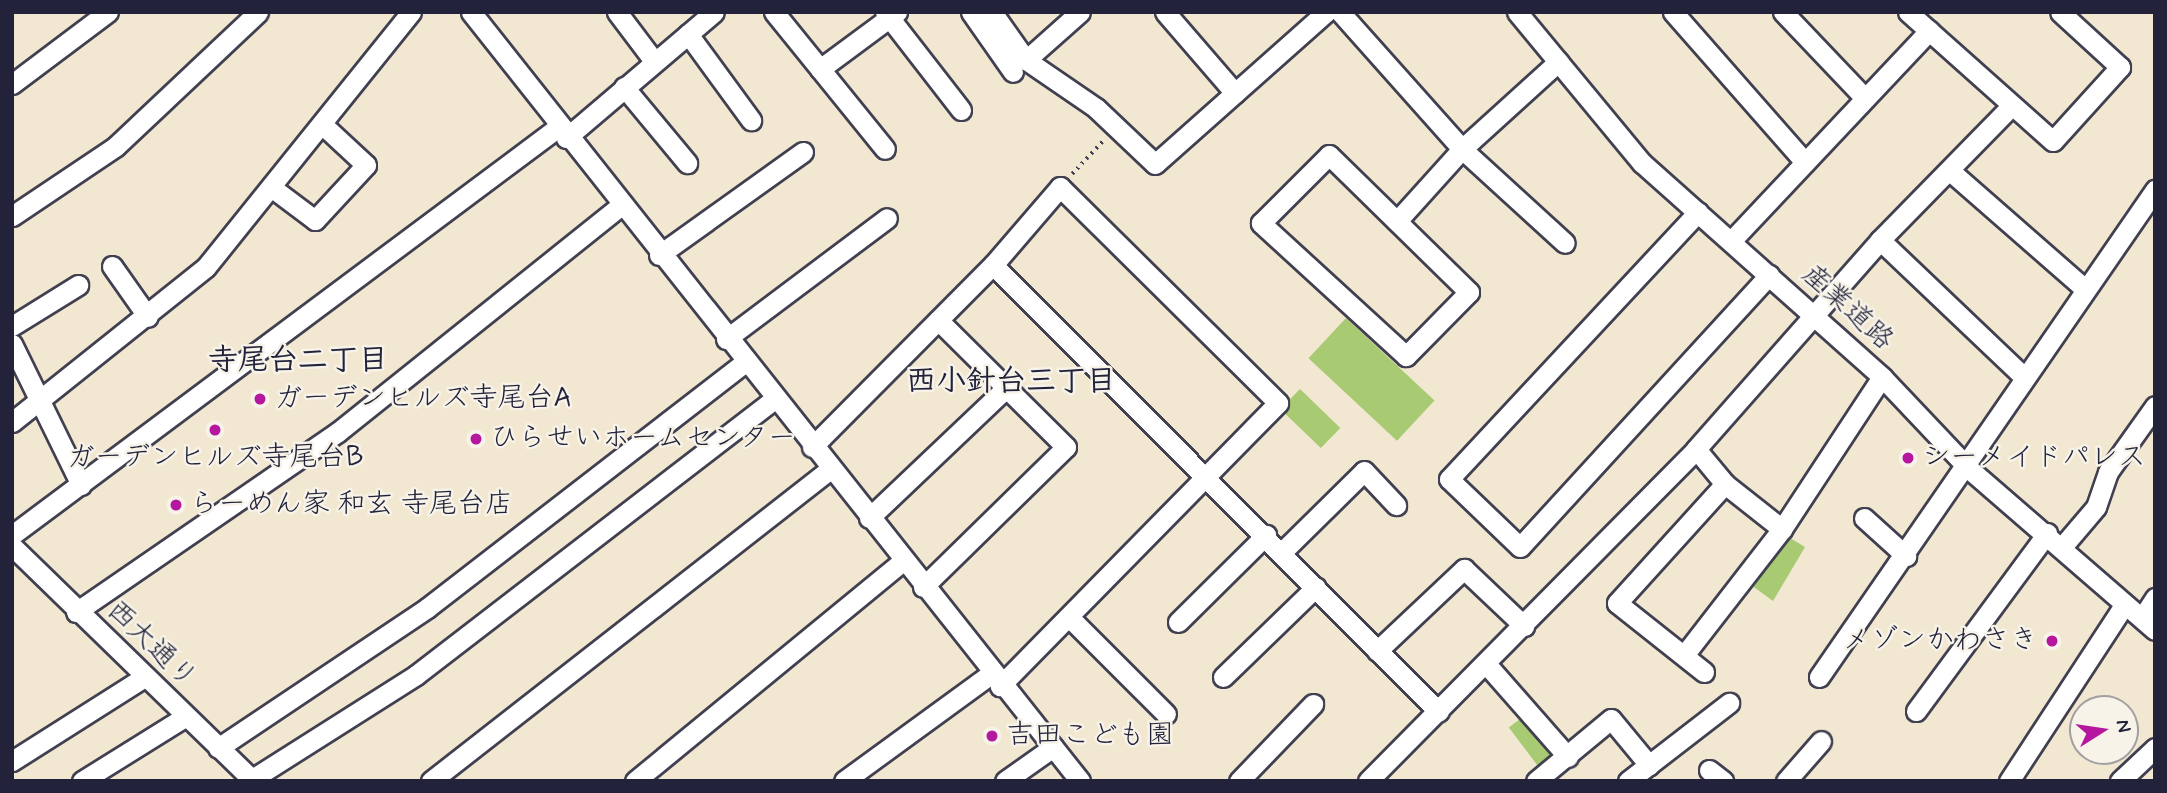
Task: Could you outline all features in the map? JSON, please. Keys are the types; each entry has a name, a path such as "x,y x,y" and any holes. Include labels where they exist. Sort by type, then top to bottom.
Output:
{"street":[{"path":"12,84 108,12"},
{"path":"12,216 116,146 258,12"},
{"path":"12,422 149,317 206,267 324,126 411,12"},
{"path":"471,12 561,133 995,680 1080,781"},
{"path":"617,12 654,61"},
{"path":"12,535 624,87 714,12"},
{"path":"774,12 884,149"},
{"path":"971,12 1020,66 1116,127 1155,164 1326,12"},
{"path":"992,12 1020,66"},
{"path":"1020,66 1080,12"},
{"path":"1165,12 1235,93"},
{"path":"1340,12 1462,149 1565,243"},
{"path":"1673,12 1805,162"},
{"path":"1783,12 1866,98"},
{"path":"1908,12 2053,141 2120,67 2060,12"},
{"path":"820,69 891,14 961,110"},
{"name":"産業道路","path":"1524,14 1559,62 1642,163 1882,377 1968,468 2047,533 2148,624"},
{"path":"1731,241 1928,32"},
{"path":"688,34 751,120"},
{"path":"1398,220 1462,149 1559,62"},
{"path":"624,87 687,163"},
{"path":"1379,777 1696,449 1815,318 1881,240 2011,106"},
{"path":"271,187 315,220 366,165 324,126"},
{"path":"659,255 803,152"},
{"path":"1329,155 1398,220 1469,292 1406,356 1261,223 1329,155"},
{"path":"1949,170 2085,289"},
{"path":"812,447 993,265 1060,187 1278,403 1069,617 995,680 844,781"},
{"path":"1819,677 1968,468 2024,377 2155,190"},
{"path":"76,612 338,432 620,206"},
{"path":"1698,212 1449,479 1520,547 1769,275"},
{"path":"726,339 887,218"},
{"path":"1881,240 2024,377"},
{"path":"993,265 1208,474 1439,712"},
{"path":"113,266 149,317"},
{"path":"12,326 78,285"},
{"path":"923,587 1066,447 938,320"},
{"path":"13,347 81,485"},
{"path":"218,748 427,608 744,363"},
{"path":"1685,654 1782,529 1882,377"},
{"path":"869,518 1006,388"},
{"path":"252,780 416,675 774,399"},
{"path":"2062,547 2096,507 2108,472 2155,405"},
{"path":"1696,449 1725,484 1782,529"},
{"path":"431,781 829,470"},
{"path":"1282,552 1364,471 1396,505"},
{"path":"1704,672 1685,654 1617,603 1725,484"},
{"path":"1864,519 1906,556"},
{"path":"1916,711 2047,533"},
{"path":"1178,622 1266,535"},
{"name":"西大通り","path":"12,546 143,678 252,780"},
{"path":"635,781 903,561"},
{"path":"1377,651 1464,569 1524,626"},
{"path":"1223,677 1316,587"},
{"path":"2148,624 2155,598"},
{"path":"2009,781 2124,605"},
{"path":"1069,617 1166,714"},
{"path":"1488,666 1568,757"},
{"path":"12,761 143,678"},
{"path":"1628,781 1729,703"},
{"path":"1239,781 1313,704"},
{"path":"82,781 185,717"},
{"path":"1536,781 1611,719 1649,765"},
{"path":"1786,781 1821,741"},
{"path":"1005,781 1053,747"},
{"path":"2120,781 2155,748"}],"path":[{"path":"1060,187 1116,127"}],"green space":[{"path":"1346,318 1434,401 1397,441 1308,358"},
{"path":"1300,389 1340,428 1321,448 1281,409"},
{"path":"1780,532 1805,547 1773,601 1743,579"},
{"path":"1532,710 1568,757 1544,775 1509,727"}],"place":[{"name":"ガーデンヒルズ寺尾台A","path":"260,399"},
{"name":"ガーデンヒルズ寺尾台B","path":"215,430"},
{"name":"ひらせいホームセンター","path":"476,439"},
{"name":"シーメイドパレス","path":"1908,458"},
{"name":"らーめん家 和玄 寺尾台店","path":"176,505"},
{"name":"メゾンかわさき","path":"2052,641"},
{"name":"吉田こども園","path":"992,736"}],"district":[{"name":"寺尾台二丁目","path":"298,361"},
{"name":"西小針台三丁目","path":"1011,382"}]}
